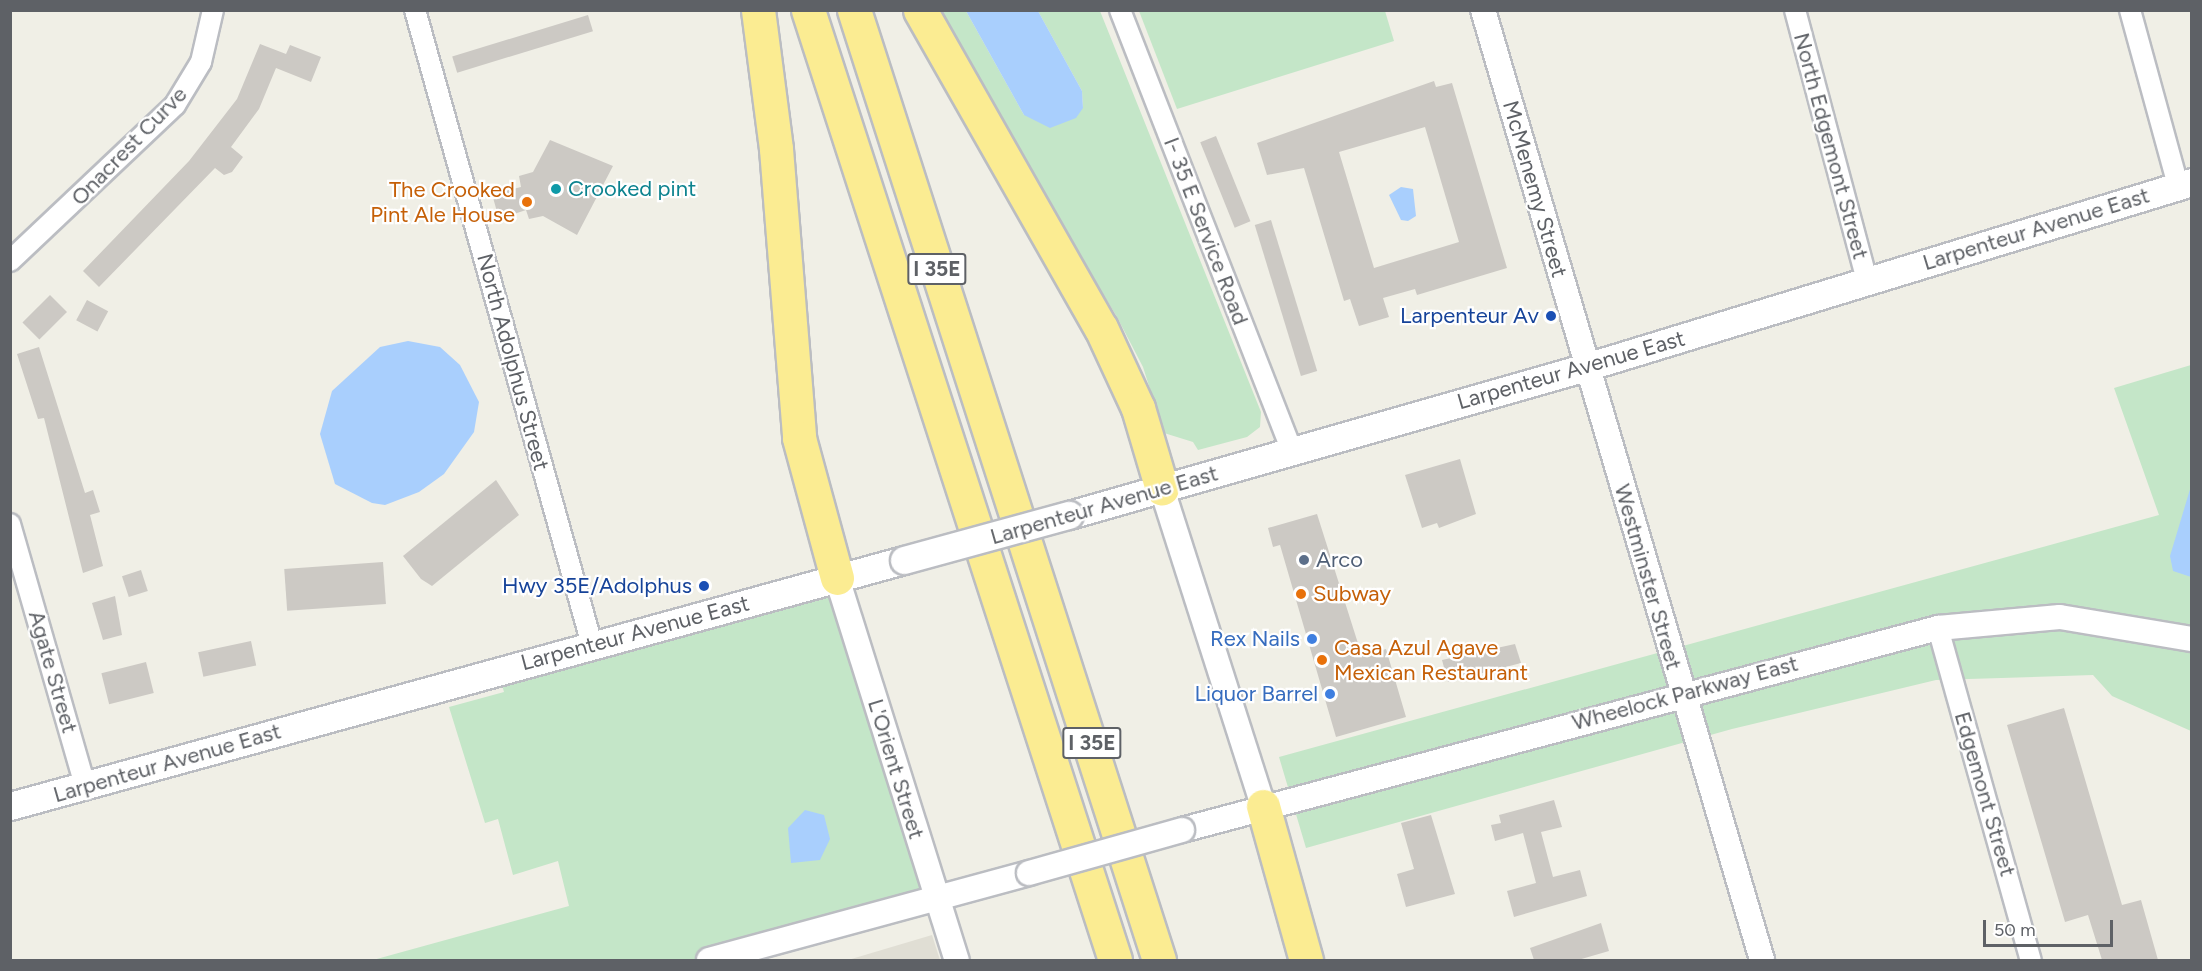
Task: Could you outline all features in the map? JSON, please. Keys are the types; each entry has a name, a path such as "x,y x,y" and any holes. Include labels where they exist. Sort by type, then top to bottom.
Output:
{"highway":[{"path":"758,10 776,149 799,438 837,578"},
{"name":"I 35E","path":"808,10 1115,960"},
{"name":"I 35E","path":"854,10 1159,960"},
{"path":"920,10 1101,328 1138,408 1162,489"},
{"path":"1263,806 1306,960"}],"main road":[{"name":"Larpenteur Avenue East","path":"10,806 1162,489 1586,367 2185,184"}],"street":[{"name":"Onacrest Curve","path":"10,261 175,105 201,62 213,10"},
{"name":"North Adolphus Street","path":"415,10 592,645"},
{"name":"I- 35 E Service Road","path":"1120,10 1292,451"},
{"name":"McMenemy Street","path":"1483,10 1586,367"},
{"name":"North Edgemont Street","path":"1795,10 1867,281"},
{"path":"2130,10 2185,184"},
{"name":"Westminster Street","path":"1586,367 1762,960"},
{"path":"1162,489 1263,806"},
{"name":"Agate Street","path":"10,524 85,785"},
{"name":"L'Orient Street","path":"837,578 957,960"},
{"name":"Wheelock Parkway East","path":"709,960 1022,875 1263,806 1682,693 1938,628 2060,617 2192,639"},
{"name":"Edgemont Street","path":"1938,628 2031,960"}],"shaded area":[{"path":"932,935 940,960 848,960"}],"green space":[{"path":"932,11 966,11 1024,115 1083,108 1082,91 1038,11 1100,11 1261,412 1260,427 1247,437 1198,450 1193,442 1164,433 1143,367 1117,317"},
{"path":"1139,11 1385,11 1394,41 1177,109"},
{"path":"2191,365 2191,731 2112,696 2093,675 1936,680 1732,729 1306,848 1279,757 2159,515 2114,388"},
{"path":"837,578 936,898 708,960 373,960 569,906 558,861 513,875 498,819 485,823 449,707 504,692 498,671"}],"water":[{"path":"966,11 1038,11 1082,91 1083,108 1076,118 1050,128 1024,115"},
{"path":"1401,187 1413,189 1416,216 1408,221 1401,220 1389,195"},
{"path":"408,341 440,347 460,365 479,402 474,432 444,474 419,492 385,505 372,503 335,484 320,434 332,391 380,347"},
{"path":"2191,486 2191,577 2173,571 2170,556"},
{"path":"805,810 824,815 830,839 820,860 791,863 788,828"}],"building":[{"path":"588,15 593,31 457,73 452,57"},
{"path":"260,44 286,54 290,45 321,57 311,82 276,68 259,109 231,147 243,157 232,172 224,175 215,168 99,287 83,271 189,161 237,99"},
{"path":"1434,81 1436,87 1452,83 1507,268 1417,295 1415,289 1383,298 1389,317 1359,326 1350,299 1344,301 1304,168 1267,175 1257,143","holes":["1425,127 1459,242 1374,268 1339,152"]},
{"path":"1216,136 1250,221 1235,228 1200,142"},
{"name":"Crooked pint","path":"550,140 613,166 577,235 543,216 529,219 526,210 499,219 492,194 521,187 519,176 533,172"},
{"path":"1271,220 1317,371 1301,376 1255,225"},
{"path":"50,295 67,312 39,340 22,323"},
{"path":"87,300 108,311 97,332 76,320"},
{"path":"39,347 85,493 93,490 100,512 90,515 103,566 83,573 44,418 38,419 17,354"},
{"path":"1460,459 1476,514 1439,528 1437,523 1422,528 1405,475"},
{"path":"496,480 519,515 432,586 421,579 403,556"},
{"path":"1317,514 1362,656 1386,649 1406,717 1336,737 1280,545 1273,547 1268,528"},
{"path":"383,562 386,604 287,611 284,569"},
{"path":"141,570 148,591 129,597 122,576"},
{"path":"115,596 122,635 103,640 92,603"},
{"path":"251,641 256,665 203,677 198,652"},
{"path":"1515,644 1521,663 1448,682 1442,660"},
{"path":"146,662 154,693 109,704 101,673"},
{"path":"2064,708 2122,905 2141,900 2158,960 2102,960 2088,915 2065,922 2007,725"},
{"path":"1554,800 1562,827 1541,832 1553,877 1580,870 1587,896 1514,917 1507,891 1536,883 1523,833 1495,841 1491,825 1501,823 1499,815"},
{"path":"1431,815 1455,894 1406,907 1397,874 1414,869 1401,823"},
{"path":"1601,923 1609,951 1578,960 1534,960 1530,948"}],"place":[{"name":"Crooked pint","path":"556,189"},
{"name":"The Crooked Pint Ale House","path":"527,202"},
{"name":"Larpenteur Av","path":"1551,316"},
{"name":"Arco","path":"1304,560"},
{"name":"Hwy 35E/Adolphus","path":"704,586"},
{"name":"Subway","path":"1301,594"},
{"name":"Rex Nails","path":"1312,639"},
{"name":"Casa Azul Agave Mexican Restaurant","path":"1322,660"},
{"name":"Liquor Barrel","path":"1330,694"}]}
